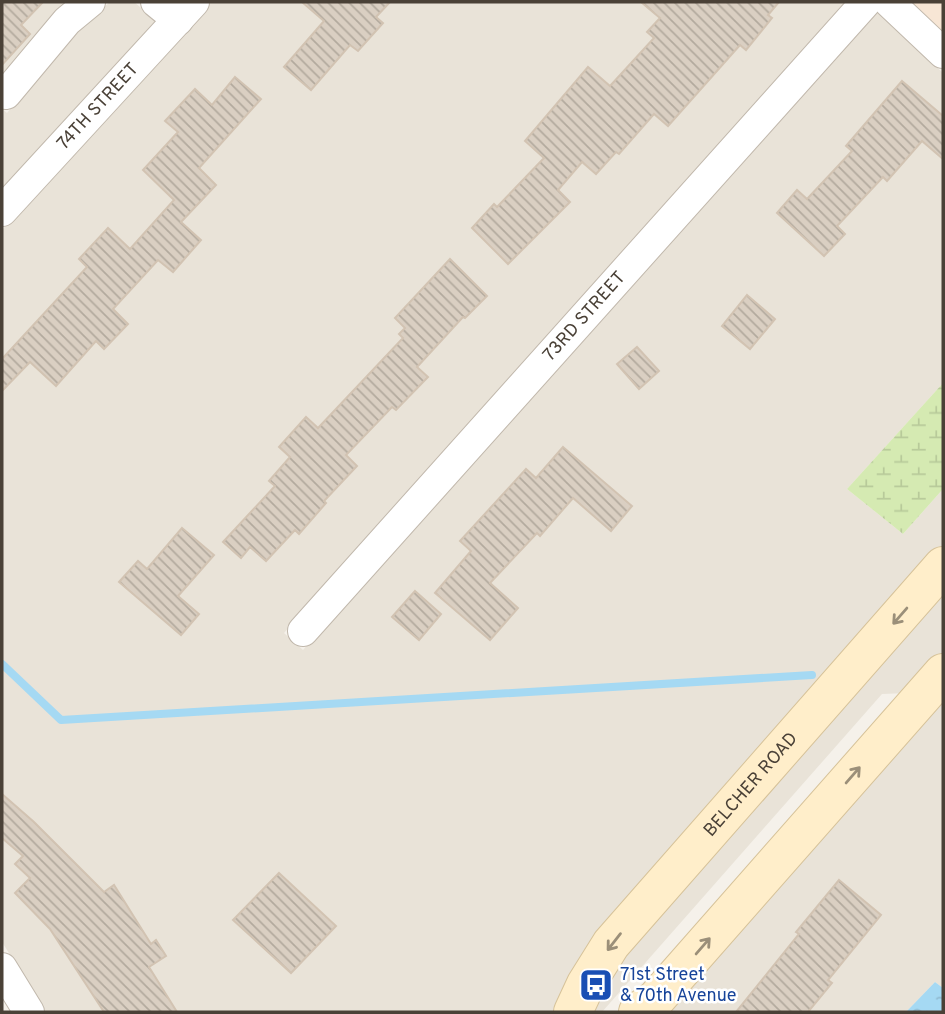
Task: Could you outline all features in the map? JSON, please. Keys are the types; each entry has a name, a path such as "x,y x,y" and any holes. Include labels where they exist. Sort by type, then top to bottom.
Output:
{"main road":[{"name":"BELCHER ROAD","path":"573,1012 586,984 611,944 943,566"},
{"path":"638,1012 656,999 943,673"}],"street":[{"path":"6,94 67,21 90,2"},
{"name":"73RD STREET","path":"303,631 866,2"},
{"path":"889,2 943,53"},
{"name":"74TH STREET","path":"2,211 176,8"},
{"path":"2,968 29,1012"}],"shaded area":[{"path":"2,2 71,2 2,79"},
{"path":"110,2 134,2 158,22 2,192 2,109 7,113 77,30"},
{"path":"211,2 849,2 284,633 303,650 876,10 943,73 943,383 847,489 903,534 943,489 943,547 601,935 553,1012 46,1012 2,942 2,230"},
{"path":"910,2 943,2 943,33"},
{"path":"943,586 943,653 908,693 882,694 602,1012 583,1012 622,951"},
{"path":"943,692 943,988 935,982 906,1012 658,1012"}],"green space":[{"path":"943,383 943,489 903,534 847,489"}],"water":[{"path":"935,982 943,988 943,1012 906,1012"}],"building":[{"path":"2,2 43,2 21,25 30,34 2,65"},
{"path":"302,2 390,2 376,17 383,23 358,51 350,45 311,90 284,67 324,21"},
{"path":"641,2 779,2 768,15 772,18 746,50 740,45 668,126 654,114 619,154 616,152 596,174 582,162 558,190 570,202 508,264 472,228 494,204 497,207 544,158 525,141 588,67 610,86 654,38 647,32 660,18"},
{"path":"235,77 261,99 199,168 216,185 181,222 201,240 173,272 158,260 113,309 128,324 104,349 96,341 56,386 30,362 2,391 2,359 87,267 79,259 108,228 130,249 174,200 143,170 178,132 165,121 195,89 212,105"},
{"path":"902,81 943,116 943,159 922,141 887,181 883,177 837,226 845,234 824,256 777,213 797,190 807,199 852,151 846,146"},
{"path":"450,259 487,296 463,317 417,367 428,377 396,410 392,407 346,455 357,466 324,501 326,503 299,534 295,530 266,561 250,547 241,558 223,542 275,486 269,481 290,457 279,447 306,417 318,428 403,338 399,334 405,328 395,318"},
{"path":"747,295 775,319 750,349 722,326"},
{"path":"637,347 659,371 639,389 617,364"},
{"path":"563,447 632,506 611,531 573,498 540,536 537,533 490,583 518,608 490,640 435,593 471,551 460,541 526,469 536,478"},
{"path":"182,528 214,555 178,596 199,614 181,635 119,582 138,561 147,569"},
{"path":"415,591 441,614 419,640 392,617"},
{"path":"2,794 104,892 114,885 151,944 156,940 166,956 149,967 177,1012 104,1012 50,929 15,893 30,878 15,864 23,856 2,838"},
{"path":"279,873 336,926 291,973 233,920"},
{"path":"839,880 881,915 828,980 832,983 808,1012 736,1012 799,934 796,932"}],"waterway":[{"path":"2,664 61,720 812,675"}],"place":[{"name":"71st Street & 70th Avenue","path":"596,985"}]}
